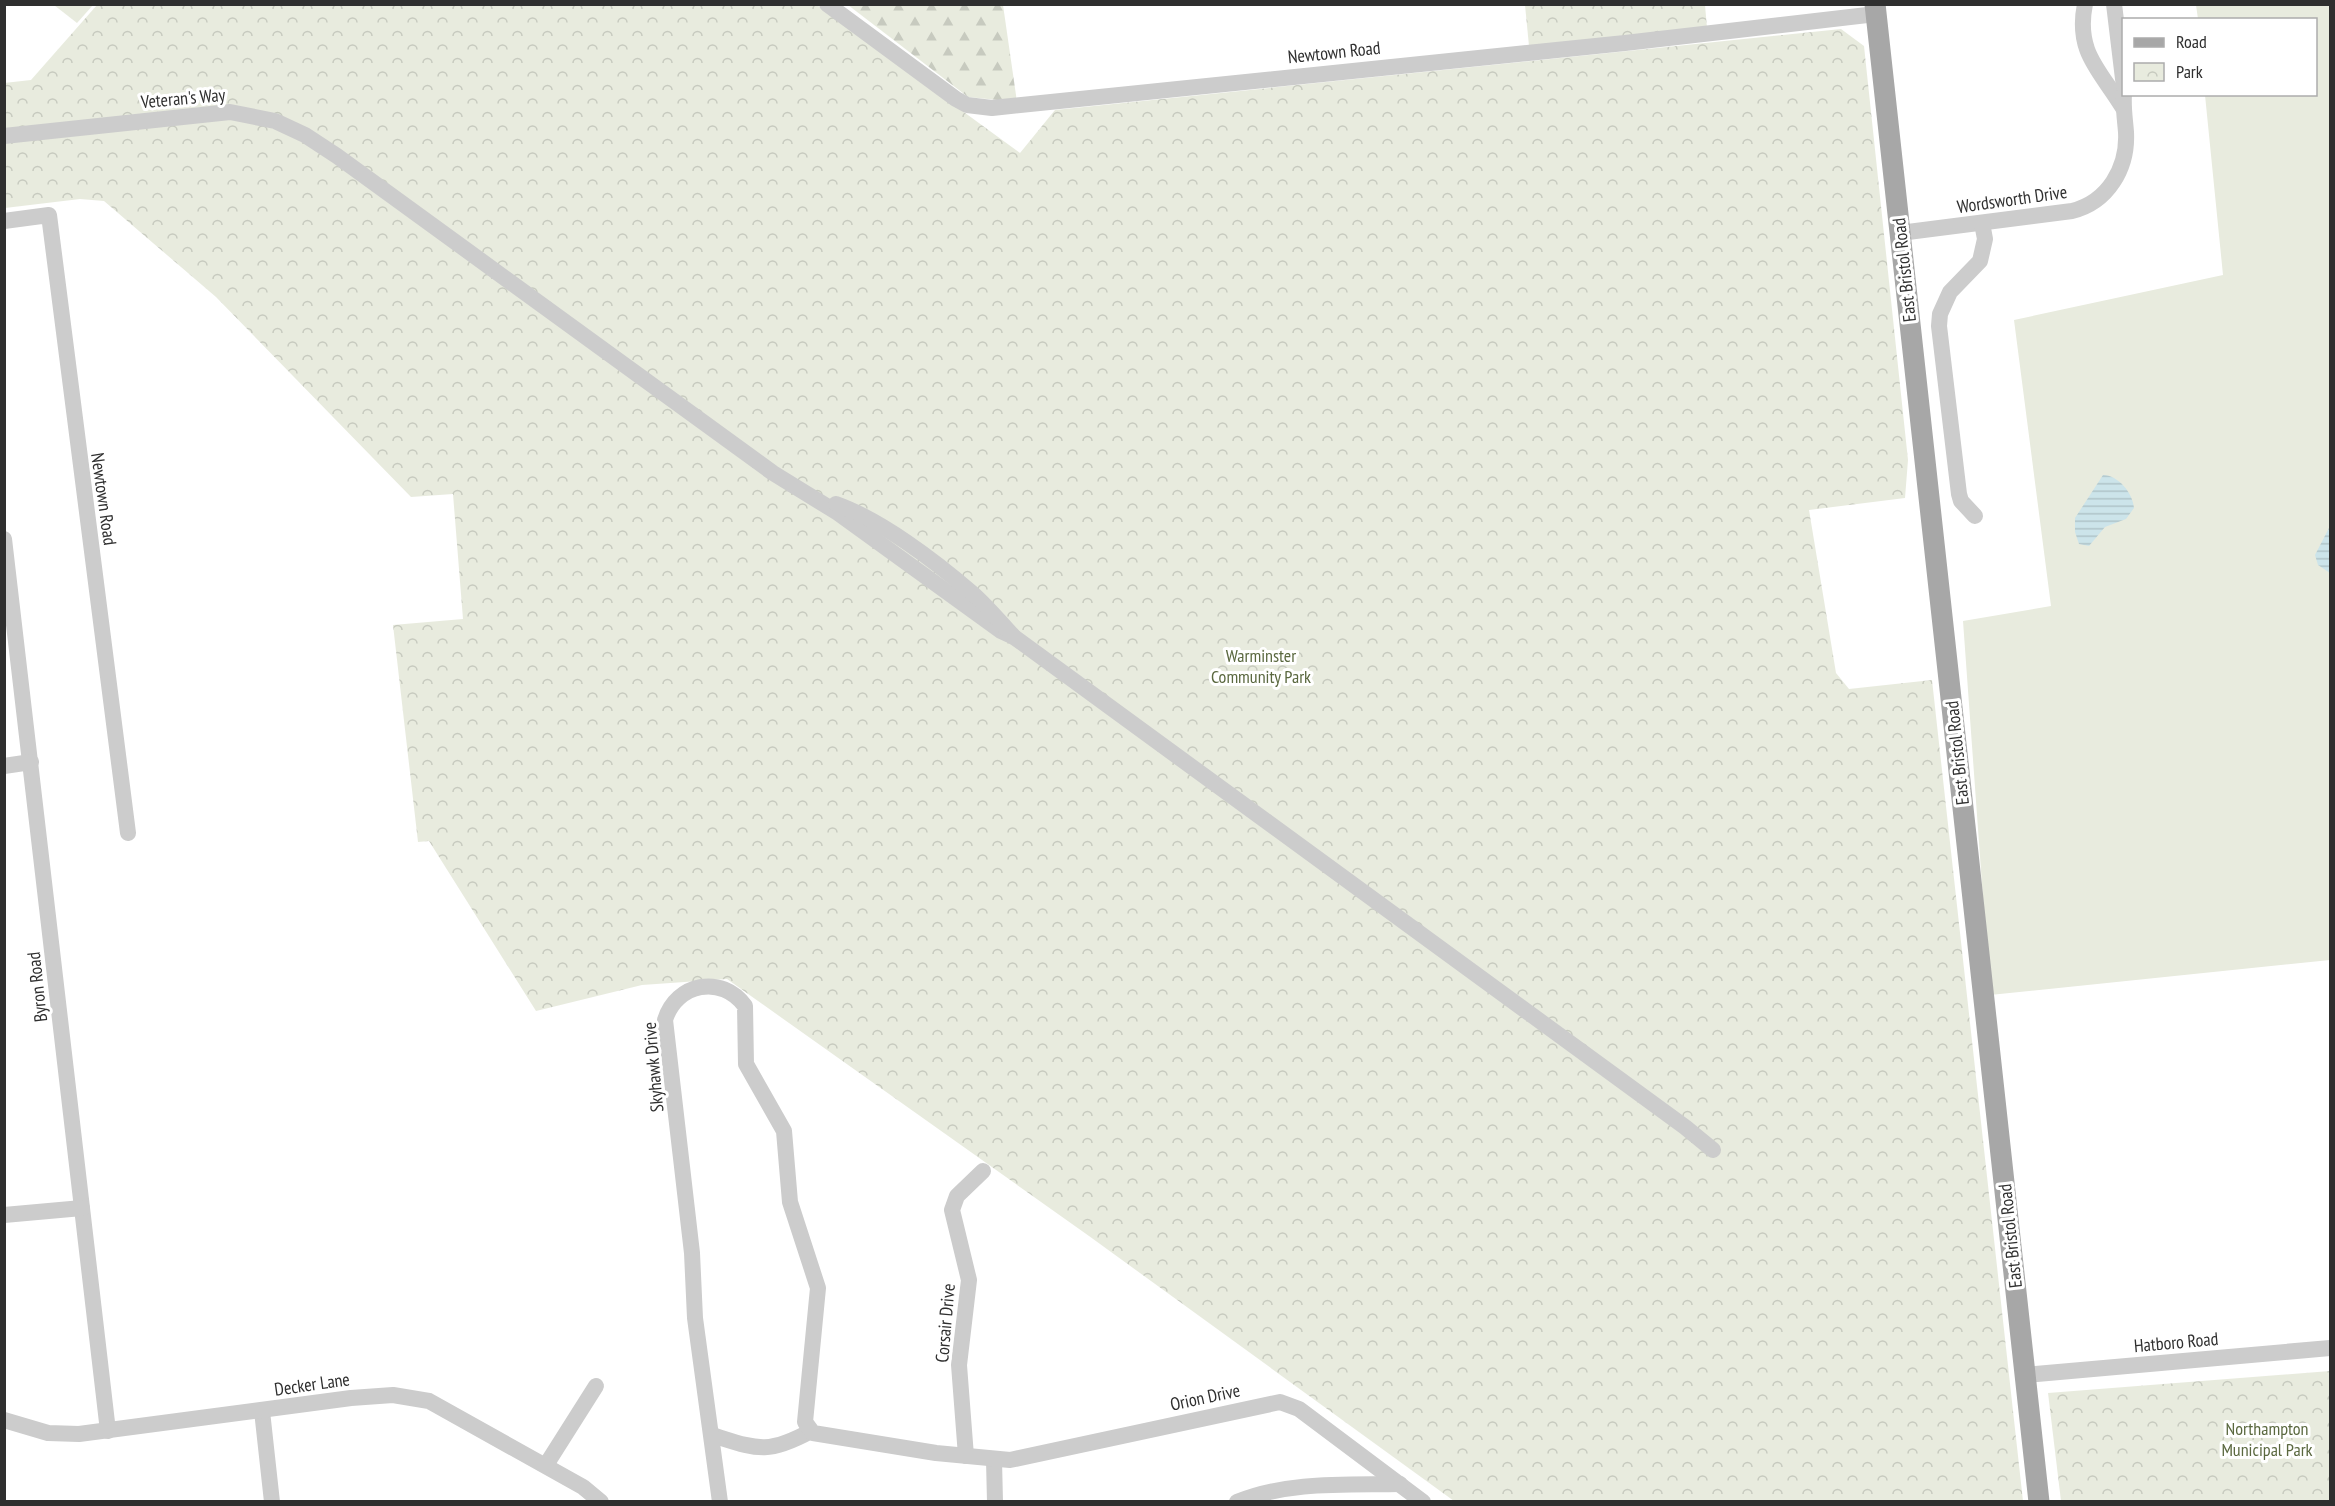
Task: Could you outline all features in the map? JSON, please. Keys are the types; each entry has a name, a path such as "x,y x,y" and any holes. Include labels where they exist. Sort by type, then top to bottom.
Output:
{"main road":[{"name":"East Bristol Road","path":"1876,9 2039,1502"}],"street":[{"name":"Newtown Road","path":"827,4 956,99 967,105 992,108 1625,43 1876,9"},
{"name":"Wordsworth Drive","path":"1900,233 2072,211 2094,202 2117,178 2123,164 2126,132 2123,101 2088,55 2082,29 2085,4"},
{"path":"2115,4 2122,69"},
{"name":"Veteran's Way","path":"4,136 230,112 263,118 290,128 351,166 773,473 818,500 838,505 875,521 972,593 1014,637 1685,1127 1713,1150"},
{"name":"Newtown Road","path":"4,221 50,215 128,833"},
{"name":"East Bristol Road","path":"1975,516 1959,494 1939,326 1945,298 1980,261 1984,239 1982,223"},
{"name":"Byron Road","path":"4,539 108,1431"},
{"path":"4,766 30,762"},
{"name":"Skyhawk Drive","path":"720,1502 695,1318 692,1253 665,1020 676,998 685,991 703,986 723,989 745,1006 748,1072 784,1131 790,1202 818,1288 806,1406 809,1430"},
{"name":"Corsair Drive","path":"966,1456 959,1365 969,1281 952,1210 957,1196 983,1171"},
{"path":"4,1215 82,1208"},
{"name":"Hatboro Road","path":"2025,1375 2331,1348"},
{"path":"546,1466 596,1386"},
{"name":"Decker Lane","path":"4,1420 62,1435 379,1395 413,1397 444,1407 546,1466 601,1502"},
{"name":"Orion Drive","path":"966,1456 1010,1460 1280,1402 1299,1409 1423,1502"},
{"path":"262,1411 272,1502"},
{"path":"712,1435 770,1449 809,1430 818,1436 966,1456"},
{"path":"994,1460 994,1502"},
{"path":"1237,1502 1319,1483 1400,1484"}],"green space":[{"path":"54,5 93,5 77,23"},
{"name":"Warminster Community Park","path":"97,5 817,5 1020,153 1055,110 1841,29 1864,46 1908,460 1905,498 1809,510 1836,673 1849,689 1932,680 2023,1501 1454,1501 1089,1236 727,979 642,985 536,1011 429,841 418,842 393,625 463,619 453,494 411,497 216,297 104,201 80,199 5,208 4,83 31,80"},
{"path":"848,5 1003,5 1017,102 968,97"},
{"path":"1525,5 1705,5 1707,28 1529,46"},
{"path":"2196,5 2330,5 2330,960 1990,995 1963,621 2051,606 2014,320 2223,275 2205,96 2317,96 2317,18 2198,18"},
{"name":"Northampton Municipal Park","path":"2330,1371 2330,1501 2061,1501 2048,1393"}],"water":[{"path":"2103,475 2114,478 2124,486 2131,497 2134,508 2126,519 2105,527 2089,546 2079,544 2075,532 2075,518"},
{"path":"2330,526 2330,573 2318,565 2315,555"}]}
